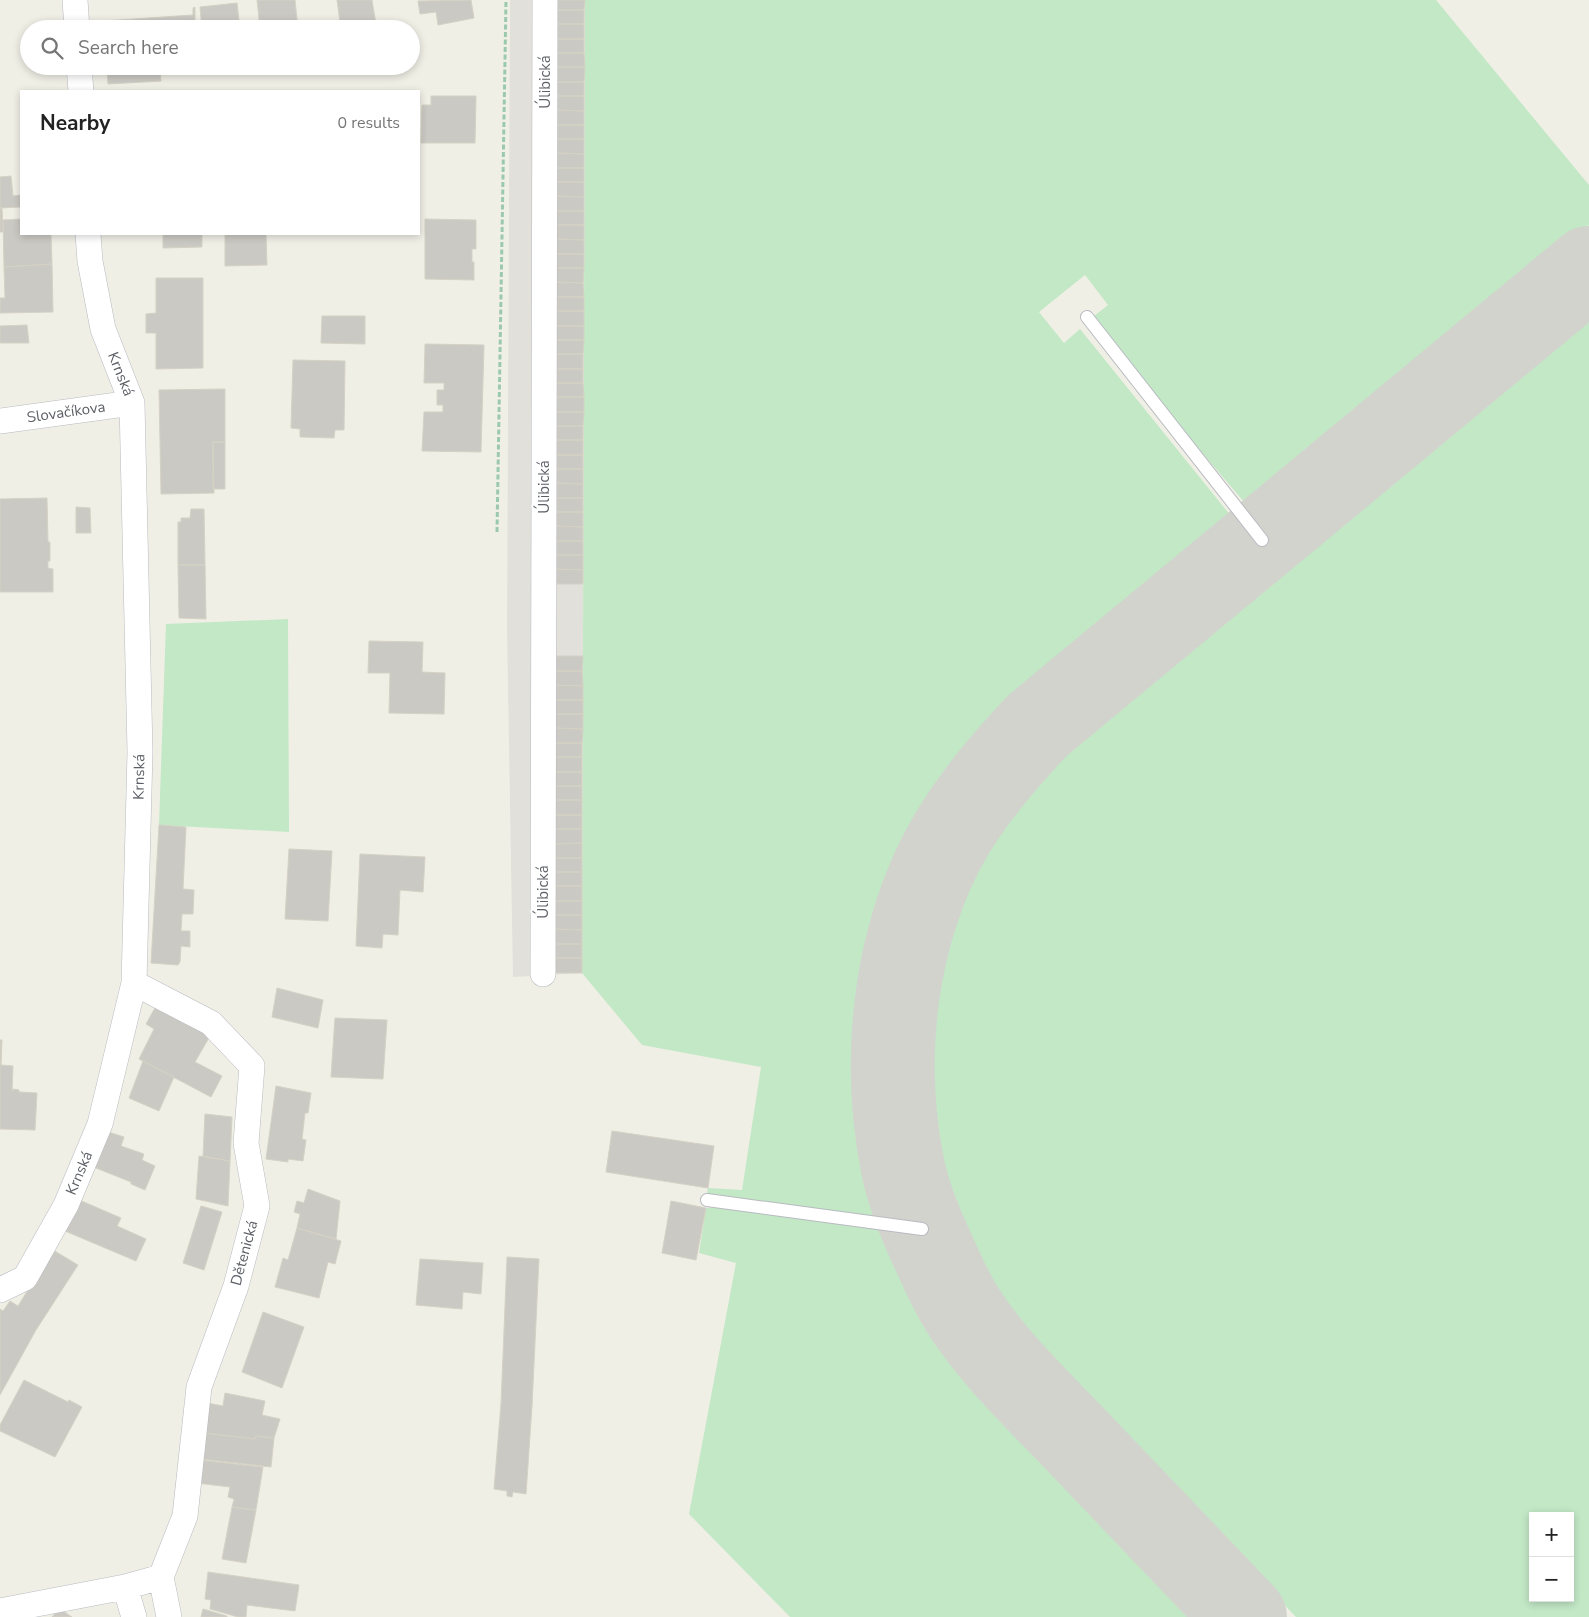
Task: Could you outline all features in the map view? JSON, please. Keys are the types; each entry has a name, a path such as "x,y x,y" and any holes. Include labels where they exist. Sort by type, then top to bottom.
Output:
{"street":[{"path":"75,0 76,20"},
{"name":"Úlibická","path":"543,974 545,0"},
{"path":"80,75 81,90"},
{"name":"Krnská","path":"0,1290 25,1278 66,1205 100,1124 134,983 140,752 132,403 102,329 90,261 88,235"},
{"name":"Slovačíkova","path":"0,421 132,403"},
{"name":"Dětenická","path":"134,983 211,1023 252,1066 246,1143 257,1206 236,1286 199,1387 185,1516 161,1577"},
{"path":"0,1612 125,1587 161,1577 168,1617"},
{"path":"125,1587 134,1617"}],"lane":[{"path":"1087,317 1262,540"},
{"path":"707,1200 922,1229"}],"path":[{"path":"496,532 506,0"}],"shaded area":[{"path":"510,0 585,0 582,973 513,977 507,629"}],"green space":[{"path":"585,0 1436,0 1589,185 1589,225 1250,509 1089,320 1108,305 1085,275 1039,312 1064,343 1080,329 1235,521 1019,702 982,740 955,775 925,823 905,862 883,913 869,973 862,1033 862,1095 871,1169 884,1214 866,1216 707,1194 708,1188 742,1190 761,1067 642,1045 582,973"},
{"path":"1589,314 1589,1617 1296,1617 1014,1319 988,1280 950,1193 938,1139 930,1084 932,1018 945,949 969,883 1007,813 1051,756"},
{"path":"288,619 289,832 159,825 166,624"},
{"path":"717,1207 875,1229 890,1234 923,1302 952,1350 1001,1409 1199,1617 790,1617 689,1514 736,1263 699,1253 706,1208"}],"building":[{"path":"257,0 295,0 297,20 259,20"},
{"path":"337,0 372,0 375,20 340,20"},
{"path":"471,0 474,18 438,25 436,12 420,14 418,1"},
{"path":"557,0 585,0 584,10 557,10"},
{"path":"237,3 239,20 201,20 200,7"},
{"path":"195,7 195,20 119,20 193,15 193,8"},
{"path":"557,10 584,10 584,24 557,24"},
{"path":"557,24 584,24 584,39 557,39"},
{"path":"557,39 584,39 584,53 557,53"},
{"path":"557,53 584,53 585,67 557,67"},
{"path":"557,67 585,67 584,82 557,82"},
{"path":"108,75 161,75 161,81 108,84"},
{"path":"557,82 584,82 584,96 556,96"},
{"path":"431,96 476,96 475,143 421,143 422,105 431,105"},
{"path":"556,96 584,96 584,111 556,110"},
{"path":"556,110 584,111 584,125 556,125"},
{"path":"556,125 584,125 584,139 556,139"},
{"path":"556,139 584,139 584,154 557,153"},
{"path":"557,153 584,154 584,168 556,168"},
{"path":"556,168 584,168 584,182 556,182"},
{"path":"11,176 13,196 20,195 20,207 0,208 0,177"},
{"path":"556,182 584,182 584,197 556,196"},
{"path":"556,196 584,197 584,211 556,211"},
{"path":"0,208 2,208 3,232 0,232"},
{"path":"556,211 584,211 584,225 556,225"},
{"path":"20,219 20,235 51,235 52,264 4,267 3,220"},
{"path":"425,219 476,220 476,249 472,249 474,280 425,279"},
{"path":"556,225 584,225 584,240 556,239"},
{"path":"163,235 202,235 202,247 163,248"},
{"path":"225,235 266,235 267,265 225,266"},
{"path":"556,239 584,240 584,254 556,254"},
{"path":"556,254 584,254 584,268 556,268"},
{"path":"52,264 53,312 0,313 0,298 5,298 4,267"},
{"path":"556,268 584,268 583,283 556,282"},
{"path":"156,278 203,278 203,368 156,369 156,333 146,333 146,314 156,313"},
{"path":"556,282 583,283 584,297 556,297"},
{"path":"556,297 584,297 584,311 556,311"},
{"path":"556,311 584,311 584,326 556,326"},
{"path":"322,316 365,316 365,344 321,343"},
{"path":"27,325 29,343 0,343 0,326"},
{"path":"556,326 584,326 584,340 556,340"},
{"path":"556,340 584,340 583,354 556,354"},
{"path":"425,344 484,345 481,452 422,451 424,412 443,412 443,405 437,405 437,390 444,390 444,383 424,383"},
{"path":"556,354 583,354 583,369 555,369"},
{"path":"293,360 345,361 344,430 335,430 334,438 300,437 300,429 291,428"},
{"path":"555,369 583,369 583,383 556,383"},
{"path":"556,383 583,383 584,397 556,397"},
{"path":"225,389 225,442 213,442 214,493 161,494 159,390"},
{"path":"556,397 584,397 584,412 556,412"},
{"path":"556,412 584,412 583,426 556,426"},
{"path":"556,426 583,426 583,440 555,440"},
{"path":"555,440 583,440 583,455 555,455"},
{"path":"213,442 225,442 225,489 213,489"},
{"path":"555,455 583,455 583,469 555,469"},
{"path":"555,469 583,469 583,484 556,483"},
{"path":"556,483 583,484 583,498 555,498"},
{"path":"47,498 48,542 50,542 48,568 53,569 53,592 0,592 0,499"},
{"path":"555,498 583,498 583,512 555,512"},
{"path":"76,507 90,508 91,533 76,533"},
{"path":"191,509 204,509 205,565 178,565 178,522 181,522 181,518 190,518"},
{"path":"555,512 583,512 583,527 555,526"},
{"path":"555,526 583,527 583,541 555,541"},
{"path":"555,541 583,541 583,555 555,555"},
{"path":"555,555 583,555 583,570 555,569"},
{"path":"178,565 205,565 206,619 179,618"},
{"path":"555,569 583,570 583,584 555,584"},
{"path":"369,641 423,642 422,672 445,673 444,714 389,713 390,673 368,673"},
{"path":"555,656 583,656 582,671 555,671"},
{"path":"555,671 582,671 583,686 555,685"},
{"path":"555,685 583,686 583,700 555,700"},
{"path":"555,700 583,700 583,714 555,714"},
{"path":"555,714 583,714 583,729 555,728"},
{"path":"555,728 583,729 582,743 555,743"},
{"path":"555,743 582,743 582,757 555,757"},
{"path":"555,757 582,757 582,772 555,772"},
{"path":"555,772 582,772 582,786 555,786"},
{"path":"555,786 582,786 582,800 555,800"},
{"path":"555,800 582,800 582,815 555,815"},
{"path":"555,815 582,815 582,829 554,829"},
{"path":"159,825 186,827 183,889 194,890 193,914 182,914 181,931 190,931 190,947 181,946 180,962 178,965 151,963"},
{"path":"554,829 582,829 582,843 554,844"},
{"path":"582,843 582,858 554,858 554,844"},
{"path":"289,849 332,851 328,921 285,919"},
{"path":"360,854 425,857 423,892 400,890 398,935 383,934 382,948 356,946"},
{"path":"554,858 582,858 582,872 554,872"},
{"path":"554,872 582,872 582,886 554,886"},
{"path":"554,886 582,886 582,901 554,901"},
{"path":"554,901 582,901 582,915 554,915"},
{"path":"554,915 582,915 582,930 554,929"},
{"path":"554,929 582,930 582,944 554,944"},
{"path":"554,944 582,944 582,958 554,958"},
{"path":"554,958 582,958 582,973 554,973"},
{"path":"277,988 323,1000 318,1028 272,1017"},
{"path":"156,1006 210,1036 195,1062 222,1076 211,1097 139,1059 154,1029 146,1024"},
{"path":"335,1018 387,1020 383,1079 331,1077"},
{"path":"0,1040 2,1040 1,1065 13,1066 12,1091 13,1089 19,1090 19,1092 37,1093 35,1130 0,1129"},
{"path":"143,1061 174,1077 159,1111 129,1098"},
{"path":"276,1086 311,1093 308,1113 305,1113 302,1139 306,1140 303,1161 288,1159 288,1162 266,1159"},
{"path":"205,1114 232,1117 230,1161 203,1156"},
{"path":"105,1131 124,1137 121,1146 144,1154 142,1160 155,1166 145,1190 131,1184 131,1182 91,1166"},
{"path":"612,1131 714,1146 708,1188 606,1172"},
{"path":"199,1156 230,1161 228,1206 196,1199"},
{"path":"308,1189 340,1201 336,1239 297,1228 300,1214 294,1212 297,1201 304,1203"},
{"path":"77,1199 121,1218 117,1226 146,1239 136,1261 65,1231"},
{"path":"671,1201 706,1208 696,1260 662,1253"},
{"path":"201,1206 222,1212 204,1270 183,1263"},
{"path":"297,1228 341,1241 335,1264 328,1262 319,1298 275,1287 283,1258 288,1260"},
{"path":"53,1250 78,1265 36,1330 0,1395 0,1309 3,1311 10,1301 18,1306"},
{"path":"507,1257 539,1259 526,1494 513,1492 512,1497 507,1496 507,1491 494,1489 501,1404"},
{"path":"420,1259 483,1263 481,1294 463,1292 462,1309 416,1305"},
{"path":"263,1312 304,1327 282,1388 242,1372"},
{"path":"24,1380 82,1407 55,1457 0,1431 0,1425"},
{"path":"225,1393 265,1401 262,1415 280,1419 274,1438 256,1436 255,1439 204,1433 207,1403 223,1406"},
{"path":"204,1433 255,1439 256,1436 274,1438 271,1467 200,1459"},
{"path":"200,1460 263,1467 256,1510 232,1507 234,1499 228,1497 230,1487 197,1483"},
{"path":"232,1507 256,1510 246,1563 222,1559"},
{"path":"208,1572 299,1585 295,1611 247,1605 246,1617 238,1617 210,1609 211,1600 205,1599"},
{"path":"203,1609 227,1616 227,1617 201,1617"},
{"path":"63,1611 72,1617 52,1617 56,1612"}],"taxiway":[{"path":"1245,1617 1001,1361 974,1327 949,1286 913,1204 903,1168 897,1131 893,1093 895,1017 908,943 918,907 932,872 953,832 992,777 1037,726 1589,268"}]}
